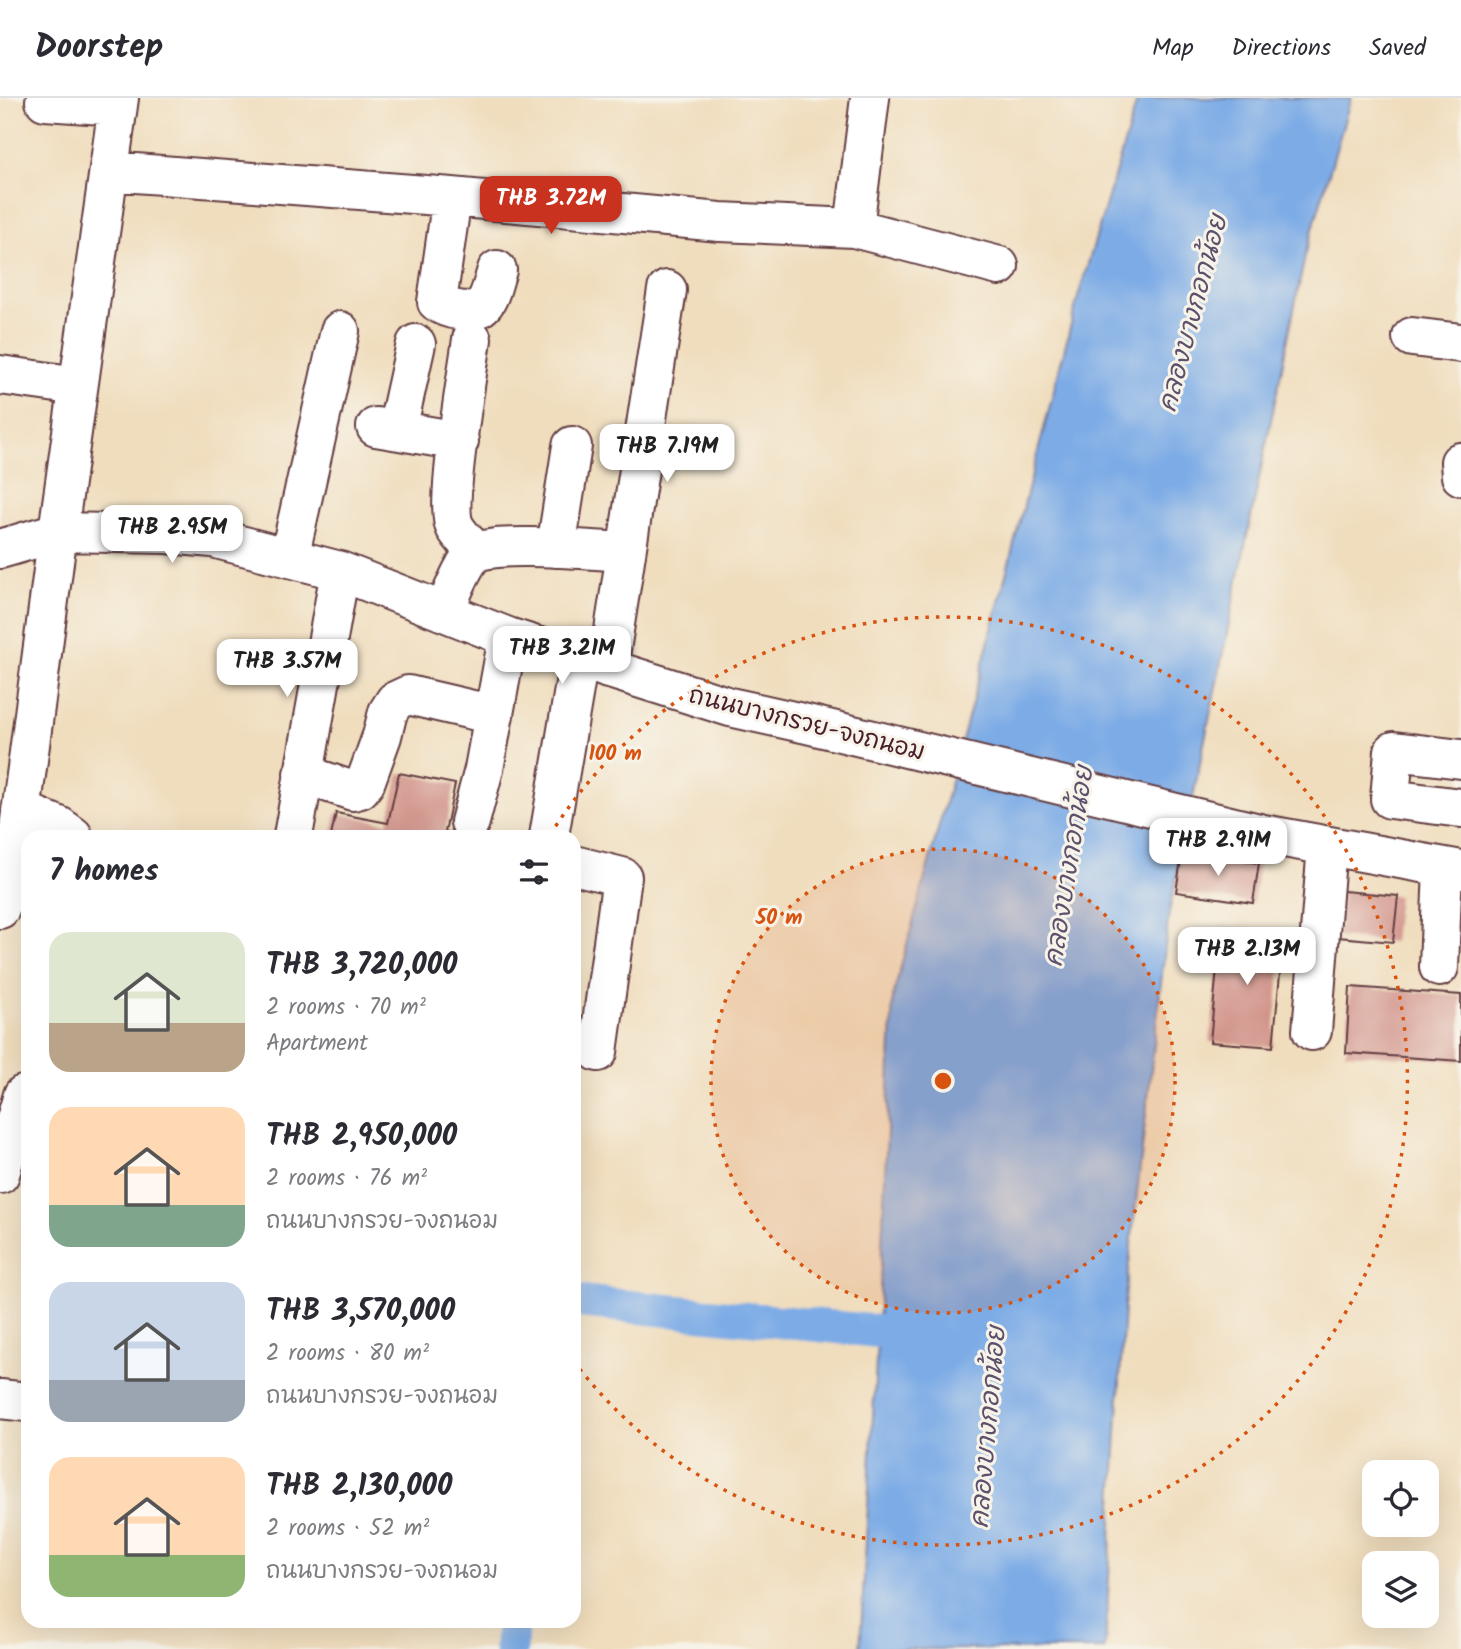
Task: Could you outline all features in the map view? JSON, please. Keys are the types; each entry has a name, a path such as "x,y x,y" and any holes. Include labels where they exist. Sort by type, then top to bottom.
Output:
{"street":[{"path":"853,228 870,98"},
{"path":"0,909 18,836 119,102 45,101"},
{"path":"109,171 452,197 720,222 853,228 999,265"},
{"path":"452,197 437,302 445,308 471,312 480,309 487,301 498,270"},
{"path":"551,830 593,665 626,552 667,290"},
{"path":"289,558 341,331"},
{"path":"1412,337 1461,343"},
{"path":"472,339 452,512 455,526 476,552"},
{"path":"416,344 386,429 459,441"},
{"path":"0,375 78,386"},
{"path":"556,548 572,446"},
{"name":"ถนนบางกรวย-จงถนอม","path":"0,550 58,532 167,534 213,538 340,571 508,637 730,707 1264,834 1452,868"},
{"path":"444,612 470,560 476,552 485,549 556,548 626,552"},
{"path":"294,830 340,571"},
{"path":"470,822 484,769 508,637"},
{"path":"303,774 353,790 360,789 365,783 388,712 395,701 408,695 494,715"},
{"path":"1461,759 1394,751 1390,799 1461,808"},
{"path":"21,810 64,830"},
{"path":"1312,1031 1327,846"},
{"path":"581,867 622,877 598,1052"},
{"path":"1439,967 1452,868"},
{"path":"0,1174 17,1088"},
{"path":"0,1399 21,1401"}],"water":[{"name":"คลองบางกอกน้อย","path":"1138,98 1351,98 1305,256 1169,913 1124,1307 1105,1649 860,1649 893,996 1078,297"}],"building":[{"path":"399,773 455,784 445,830 332,830 336,813 388,823"},
{"path":"1182,853 1259,863 1253,903 1176,892"},
{"path":"1343,891 1398,896 1393,942 1338,937"},
{"path":"1221,926 1284,932 1273,1047 1210,1042"},
{"path":"1350,987 1461,995 1461,1061 1346,1053"}],"waterway":[{"path":"581,1302 923,1336"},
{"path":"511,1649 512,1628"}]}
